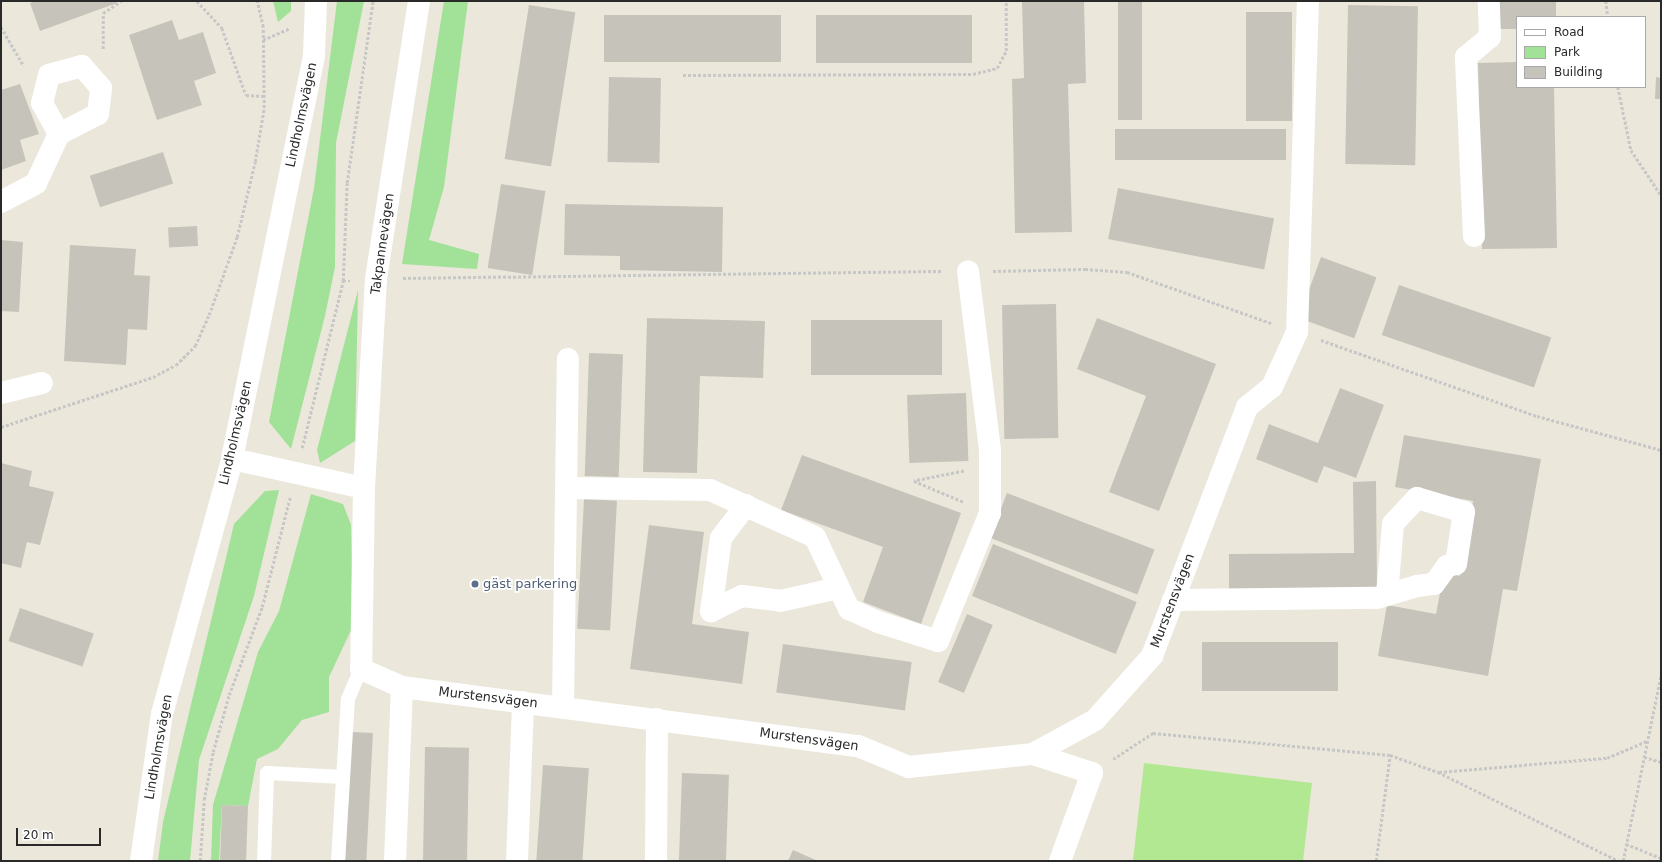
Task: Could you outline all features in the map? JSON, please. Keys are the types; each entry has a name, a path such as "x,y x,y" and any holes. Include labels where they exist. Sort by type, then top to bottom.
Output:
{"street":[{"name":"Lindholmsvägen","path":"140,861 162,714 232,460 314,55 316,1"},
{"name":"Takpannevägen","path":"364,488 376,279 419,1"},
{"path":"1297,332 1308,1"},
{"path":"1474,236 1466,57 1490,37 1489,1"},
{"path":"1,202 36,183 59,134 98,114 101,88 82,66 49,74 42,103 59,134"},
{"path":"566,488 710,490 815,537 849,609 878,622 938,641 990,513 990,467 968,271"},
{"name":"Murstensvägen","path":"361,669 402,687 858,746 909,767 1033,754 1095,720 1152,656 1247,407 1272,387 1297,332"},
{"path":"563,707 568,359"},
{"path":"1,393 42,383"},
{"path":"232,460 364,488 361,669"},
{"path":"1173,600 1377,598 1387,595 1417,586 1434,584 1447,566 1456,564 1464,512 1417,498 1393,524 1387,595"},
{"path":"746,506 722,538 711,611 742,596 780,601 839,588"},
{"path":"395,861 402,687"},
{"path":"517,861 523,702"},
{"path":"656,861 657,719"},
{"path":"1033,754 1092,773 1060,861"}],"lane":[{"path":"338,861 348,699 361,669"},
{"path":"264,861 267,773 343,777"}],"path":[{"path":"88,73 99,67 103,49 103,13 122,1"},
{"path":"198,1 222,28 246,95 264,96"},
{"path":"1,427 153,376 176,365 195,346 209,315 237,237 255,162 264,96 263,40 257,1"},
{"path":"200,861 204,800 213,752 229,695 262,607 344,281 347,183 373,1"},
{"path":"683,74 979,72 997,68 1006,51 1006,1"},
{"path":"1606,1 1608,16"},
{"path":"263,40 296,25"},
{"path":"1,27 25,68 46,84"},
{"path":"1618,88 1631,150 1661,195"},
{"path":"344,281 376,279 1085,269 1127,272 1537,416 1661,450"},
{"path":"990,467 914,481 990,513"},
{"path":"1623,861 1661,674"},
{"path":"1092,773 1153,733 1390,755 1438,772 1619,861"},
{"path":"1438,772 1607,758 1647,741"},
{"path":"1376,861 1390,755"},
{"path":"1644,757 1661,762"},
{"path":"1626,844 1661,858"}],"green space":[{"path":"273,1 291,1 291,11 278,22"},
{"path":"337,1 364,1 336,143 335,267 325,316 291,449 269,422 314,188"},
{"path":"444,1 468,1 444,187 429,240 479,254 477,269 402,264"},
{"path":"358,290 355,441 320,463 317,450"},
{"path":"279,490 254,596 199,760 190,861 158,861 163,822 234,524 265,491"},
{"path":"311,494 343,504 351,525 353,626 329,677 329,712 302,720 278,749 257,759 248,806 222,805 219,861 211,861 213,805 258,652 279,611"},
{"path":"1144,763 1312,783 1303,861 1133,861"}],"building":[{"path":"37,1 116,1 117,3 40,31 30,3"},
{"path":"1022,1 1084,1 1086,83 1068,84 1072,232 1015,233 1012,79 1024,78"},
{"path":"1118,1 1142,1 1142,120 1118,120"},
{"path":"1497,1 1556,1 1556,16 1516,16 1516,29 1497,29"},
{"path":"529,5 575,12 551,166 505,159"},
{"path":"1348,5 1418,6 1415,165 1345,164"},
{"path":"1246,12 1292,12 1292,121 1246,121"},
{"path":"604,15 781,15 781,62 604,62"},
{"path":"816,15 972,15 972,63 816,63"},
{"path":"172,20 179,40 203,32 216,73 194,81 202,105 157,120 129,35"},
{"path":"1516,62 1516,88 1554,88 1557,248 1482,249 1478,63"},
{"path":"609,77 661,78 660,163 608,162"},
{"path":"1656,77 1661,78 1661,99 1655,99"},
{"path":"20,84 39,134 20,140 26,161 1,170 1,90"},
{"path":"1115,129 1286,129 1286,160 1115,160"},
{"path":"163,152 173,183 100,207 90,176"},
{"path":"501,184 545,191 532,275 488,268"},
{"path":"1118,188 1274,218 1264,269 1108,239"},
{"path":"565,204 723,207 722,272 620,270 620,256 564,255"},
{"path":"197,226 198,246 169,247 168,228"},
{"path":"1,240 23,242 19,312 1,311"},
{"path":"70,245 136,249 134,275 150,276 147,330 128,329 126,365 64,361"},
{"path":"1321,257 1376,277 1354,338 1299,318"},
{"path":"1399,285 1551,337 1534,388 1382,335"},
{"path":"1056,304 1058,438 1004,439 1002,305"},
{"path":"647,318 765,321 763,378 700,376 697,473 643,472"},
{"path":"1097,318 1216,364 1159,511 1109,492 1146,396 1077,369"},
{"path":"811,320 942,320 942,375 811,375"},
{"path":"589,353 623,354 619,477 585,476"},
{"path":"1340,388 1384,405 1356,478 1324,466 1317,483 1256,459 1269,424 1318,443"},
{"path":"966,393 968,461 909,463 907,395"},
{"path":"1404,435 1541,459 1517,591 1503,589 1488,676 1378,656 1387,605 1436,614 1444,572 1460,576 1473,501 1395,487"},
{"path":"802,455 961,513 921,624 863,602 883,547 781,510"},
{"path":"1,463 32,471 29,486 54,492 40,545 27,542 21,568 1,563"},
{"path":"1376,481 1377,587 1229,589 1229,554 1354,553 1353,482"},
{"path":"1007,493 1155,550 1137,594 990,538"},
{"path":"584,499 617,501 610,631 577,629"},
{"path":"649,525 704,532 692,624 749,632 742,684 630,669"},
{"path":"993,544 1137,602 1116,654 972,596"},
{"path":"20,608 94,633 82,666 9,641"},
{"path":"967,614 993,625 964,693 938,682"},
{"path":"1202,642 1338,642 1338,691 1202,691"},
{"path":"783,644 912,662 905,711 776,693"},
{"path":"352,732 373,733 366,861 345,861"},
{"path":"425,747 469,748 467,861 423,861"},
{"path":"543,765 589,768 582,861 536,861"},
{"path":"682,773 729,775 726,861 679,861"},
{"path":"222,805 248,806 246,861 220,861"},
{"path":"793,850 818,861 788,861"}],"place":[{"name":"gäst parkering","path":"475,584"}]}
